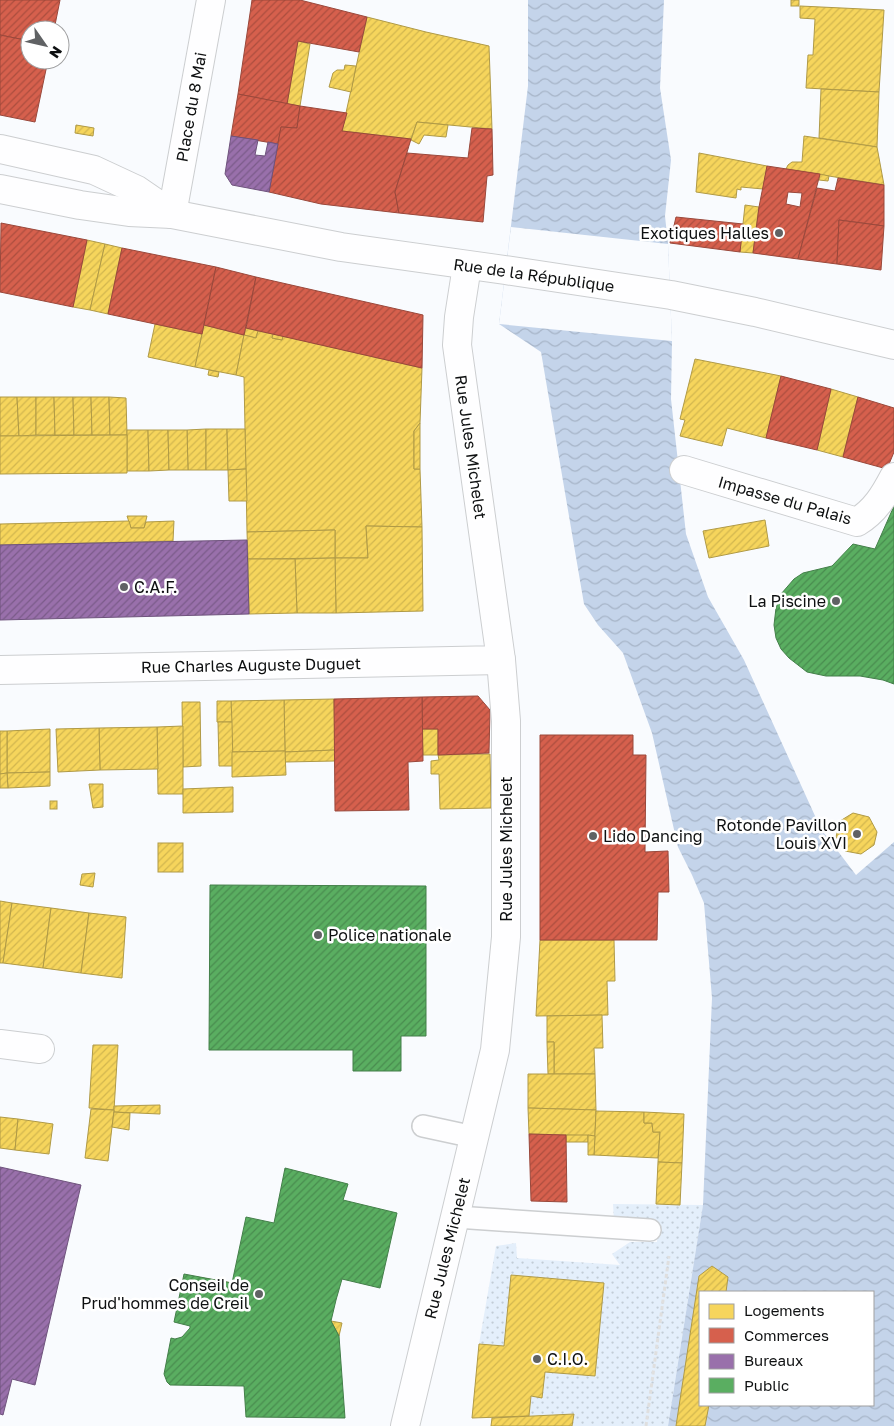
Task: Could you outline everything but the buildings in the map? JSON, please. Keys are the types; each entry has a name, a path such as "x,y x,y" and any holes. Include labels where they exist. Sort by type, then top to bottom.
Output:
{"main road":[{"name":"Place du 8 Mai","path":"172,214 211,0"},
{"name":"Rue de la République","path":"0,149 94,170 137,190 172,214"},
{"name":"Rue de la République","path":"0,189 129,212 172,214 341,247 671,295 755,312 894,345"},
{"name":"Rue Jules Michelet","path":"405,1426 495,1050 506,936 506,721 501,660 457,346 459,317 467,266"},
{"name":"Impasse du Palais","path":"684,470 857,522 869,515 880,503 894,477"},
{"name":"Rue Charles Auguste Duguet","path":"0,670 501,660"},
{"path":"0,1044 40,1049"}],"lane":[{"path":"423,1126 474,1136"},
{"path":"456,1217 650,1230"}],"path":[{"path":"646,1426 670,1248 662,1236 650,1230"}],"shaded area":[{"path":"613,1204 703,1205 668,1426 572,1426 574,1414 529,1416 531,1396 542,1397 545,1372 595,1376 603,1283 511,1275 504,1346 479,1344 496,1246 516,1243 517,1258 620,1265 612,1254 630,1242 657,1242 658,1223 614,1221"}],"water":[{"path":"528,0 664,0 660,88 671,160 665,216 672,341 671,399 686,534 708,597 744,660 821,829 856,875 894,842 894,1426 668,1426 703,1205 712,998 704,903 678,847 652,733 623,653 598,625 584,604 541,352 499,324 528,86"}],"pier":[{"path":"511,227 668,244 672,341 499,324"}],"place":[{"name":"Exotiques Halles","path":"779,233"},
{"name":"C.A.F.","path":"124,587"},
{"name":"La Piscine","path":"836,601"},
{"name":"Rotonde Pavillon Louis XVI","path":"857,834"},
{"name":"Lido Dancing","path":"593,836"},
{"name":"Police nationale","path":"318,935"},
{"name":"Conseil de Prud'hommes de Creil","path":"259,1294"},
{"name":"C.I.O.","path":"537,1359"}]}
